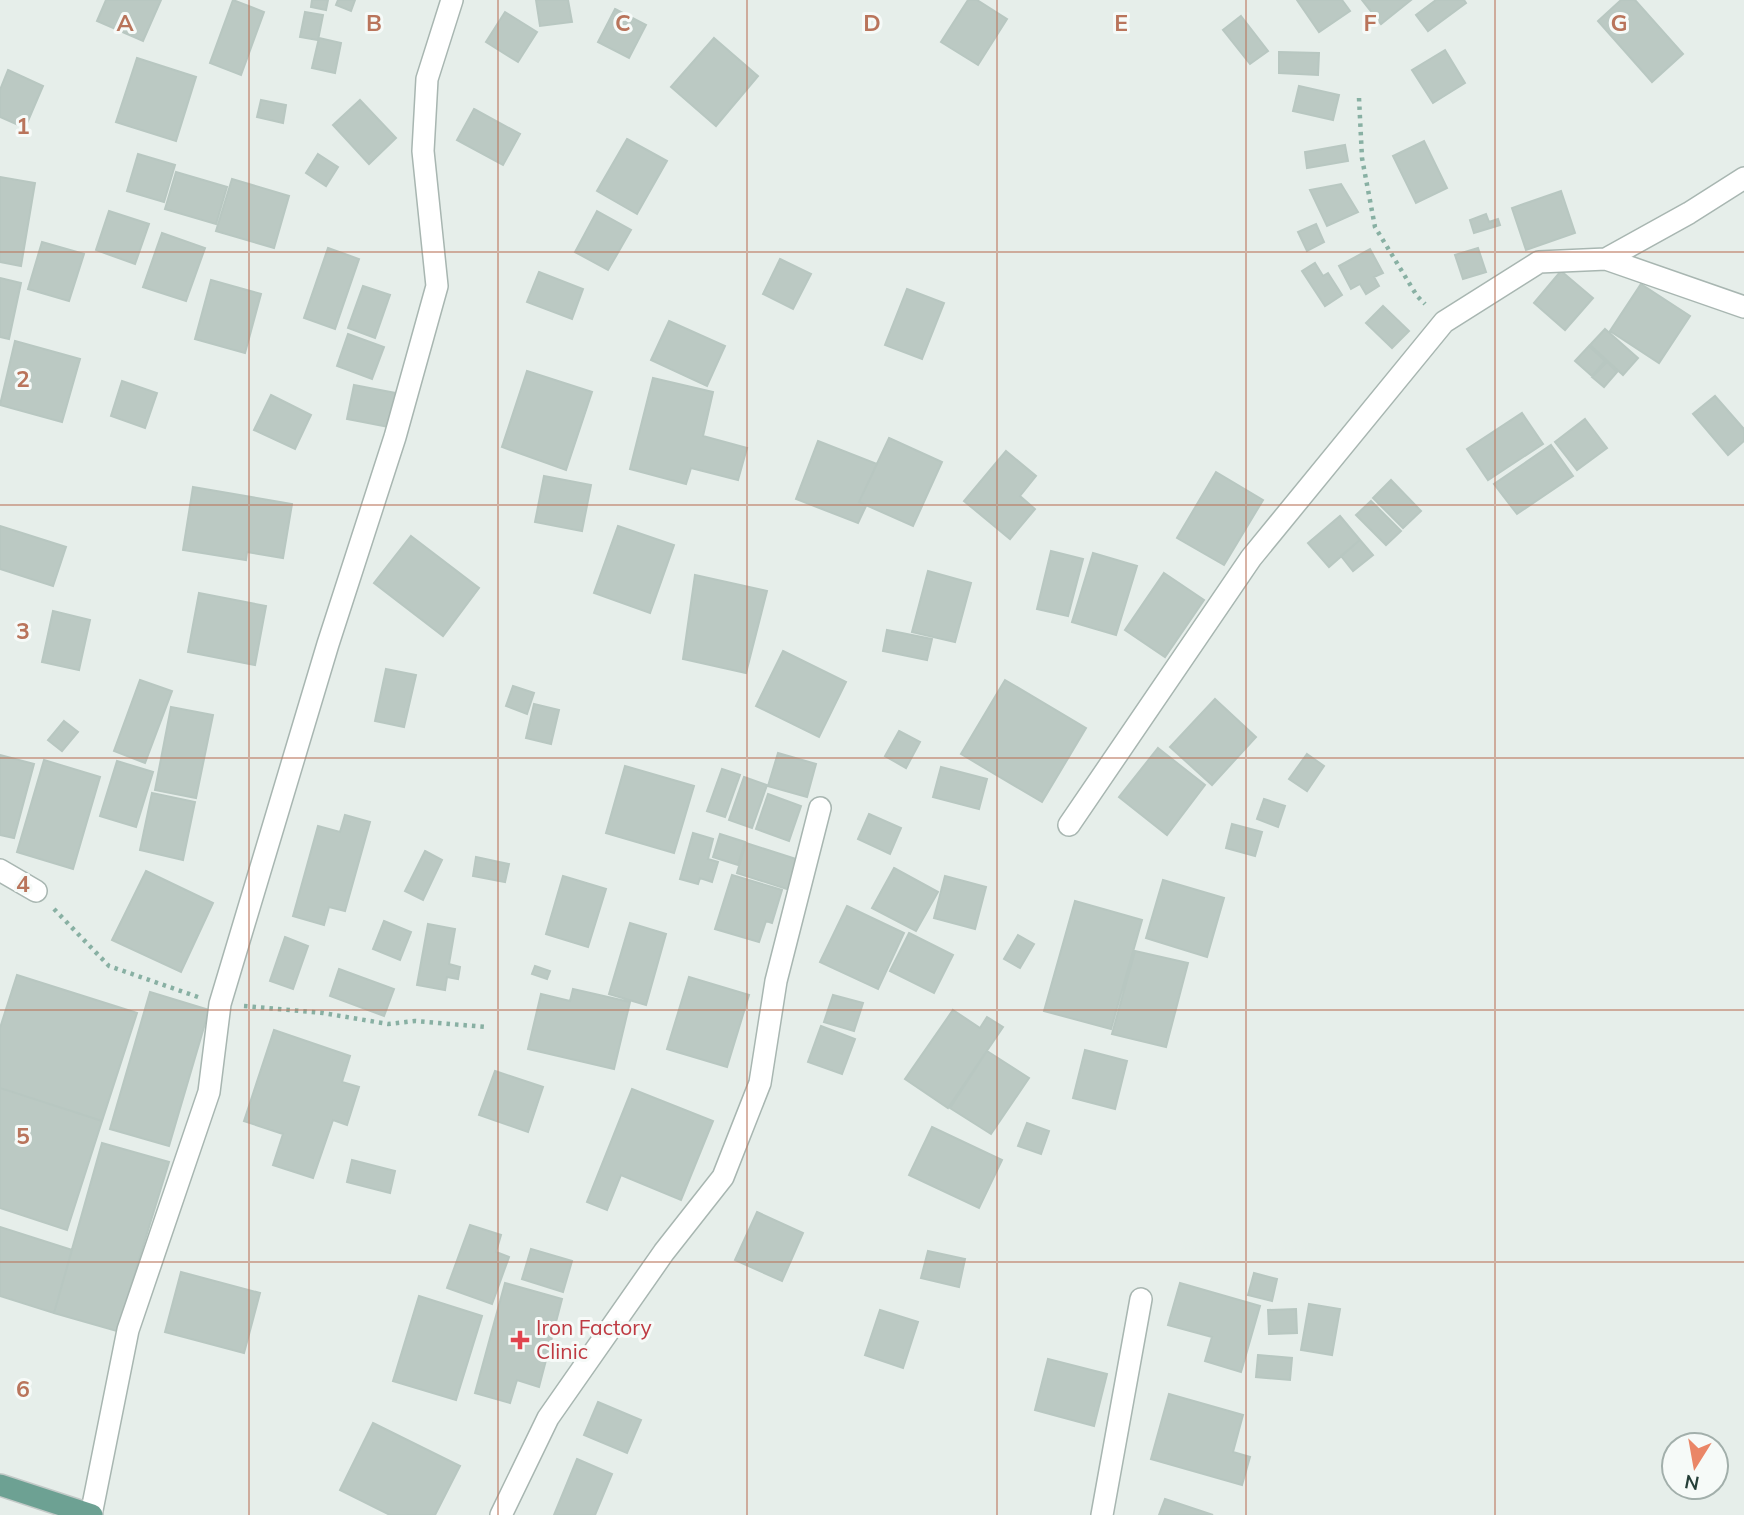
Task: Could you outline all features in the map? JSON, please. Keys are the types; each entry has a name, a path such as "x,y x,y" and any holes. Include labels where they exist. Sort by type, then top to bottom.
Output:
{"main road":[{"path":"0,1485 91,1515"}],"street":[{"path":"91,1515 128,1330 209,1092 220,1004 328,644 395,437 437,286 423,151 427,79 452,0"},
{"path":"1606,259 1689,213 1744,178"},
{"path":"1069,825 1251,558 1444,322 1539,262 1606,259 1744,307"},
{"path":"501,1515 548,1418 664,1252 723,1177 760,1083 776,981 820,808"},
{"path":"0,870 36,891"},
{"path":"1102,1515 1141,1299"}],"path":[{"path":"1359,98 1362,158 1375,227 1417,296 1444,322"}],"building":[{"path":"106,0 161,0 143,41 97,21"},
{"path":"233,0 264,12 241,75 210,63"},
{"path":"312,0 328,0 326,10 311,7"},
{"path":"338,0 355,0 351,11 336,5"},
{"path":"536,0 568,0 572,22 540,26"},
{"path":"968,0 977,0 1007,19 978,65 941,42"},
{"path":"1297,0 1342,0 1350,11 1319,32"},
{"path":"1362,0 1411,0 1381,24"},
{"path":"1436,0 1464,0 1466,3 1428,31 1416,15"},
{"path":"1621,0 1635,0 1683,54 1652,82 1598,21"},
{"path":"615,9 646,25 629,58 598,42"},
{"path":"305,12 323,15 318,40 300,37"},
{"path":"505,12 537,32 518,62 486,42"},
{"path":"1241,16 1268,51 1250,64 1223,30"},
{"path":"319,38 341,43 335,73 312,68"},
{"path":"714,38 758,76 716,126 671,87"},
{"path":"1445,50 1465,83 1433,103 1412,70"},
{"path":"1279,52 1319,53 1318,75 1279,73"},
{"path":"137,58 196,77 176,141 116,122"},
{"path":"8,70 43,86 25,128 0,117 0,90"},
{"path":"1299,86 1339,95 1333,120 1293,111"},
{"path":"261,100 286,105 283,123 257,117"},
{"path":"360,100 396,138 369,164 333,125"},
{"path":"474,109 520,134 503,165 457,140"},
{"path":"627,139 667,161 637,214 597,191"},
{"path":"1424,141 1447,188 1416,203 1393,156"},
{"path":"1345,145 1348,161 1307,168 1305,152"},
{"path":"138,154 175,165 164,202 127,191"},
{"path":"318,154 338,167 326,186 306,173"},
{"path":"176,172 227,187 216,224 165,209"},
{"path":"0,177 35,183 21,266 0,262"},
{"path":"232,179 289,196 274,248 216,231"},
{"path":"1341,184 1358,212 1327,226 1310,190"},
{"path":"1561,191 1575,233 1526,250 1512,208"},
{"path":"109,211 149,224 135,264 96,250"},
{"path":"597,211 631,230 608,270 575,252"},
{"path":"1486,214 1489,222 1498,219 1500,225 1474,233 1470,220"},
{"path":"1316,224 1324,242 1307,251 1298,232"},
{"path":"162,233 205,248 186,301 143,287"},
{"path":"42,242 84,254 69,301 28,289"},
{"path":"328,248 359,259 335,329 304,318"},
{"path":"1478,248 1486,272 1463,279 1455,255"},
{"path":"1370,249 1383,273 1374,277 1379,286 1366,294 1360,284 1351,289 1339,266"},
{"path":"780,259 811,274 793,309 763,294"},
{"path":"1315,263 1323,276 1328,273 1342,295 1325,306 1302,271"},
{"path":"1561,271 1593,298 1565,330 1534,303"},
{"path":"539,272 583,289 572,319 527,302"},
{"path":"0,278 21,283 9,339 0,337"},
{"path":"211,280 261,294 245,353 195,339"},
{"path":"1641,284 1690,316 1659,363 1610,331"},
{"path":"363,286 390,295 375,338 348,328"},
{"path":"907,289 944,303 922,359 885,345"},
{"path":"1383,306 1409,331 1392,348 1366,323"},
{"path":"669,321 725,346 707,386 651,360"},
{"path":"1605,329 1638,358 1623,375 1590,345"},
{"path":"348,334 384,347 372,379 337,366"},
{"path":"15,341 80,359 62,422 0,405"},
{"path":"1589,346 1605,361 1592,376 1575,361"},
{"path":"1607,362 1617,372 1604,387 1592,377"},
{"path":"527,371 592,392 566,470 502,447"},
{"path":"653,378 713,392 703,436 747,448 738,480 691,468 686,484 630,469"},
{"path":"122,381 157,393 145,428 111,416"},
{"path":"354,385 396,393 389,427 347,419"},
{"path":"271,395 311,415 295,449 254,430"},
{"path":"1715,396 1744,429 1744,441 1728,455 1693,414"},
{"path":"1522,413 1543,444 1488,480 1467,449"},
{"path":"1585,419 1607,448 1577,470 1555,442"},
{"path":"889,438 942,462 913,526 859,502"},
{"path":"818,441 877,464 859,502 866,506 858,523 796,499"},
{"path":"1551,445 1573,476 1517,514 1494,484"},
{"path":"1006,451 1036,476 1020,496 1035,509 1010,539 964,501"},
{"path":"1216,472 1263,500 1224,565 1177,538"},
{"path":"544,476 591,485 582,531 535,522"},
{"path":"1391,480 1421,511 1403,528 1373,498"},
{"path":"193,487 292,504 283,558 247,552 246,560 183,550"},
{"path":"1371,501 1401,531 1386,545 1356,515"},
{"path":"1340,516 1360,540 1329,567 1308,543"},
{"path":"0,526 66,547 53,586 0,569"},
{"path":"618,526 674,545 650,613 594,593"},
{"path":"411,536 479,588 443,636 374,583"},
{"path":"1360,540 1373,555 1353,571 1341,556"},
{"path":"1051,551 1083,559 1068,616 1037,609"},
{"path":"1093,553 1137,566 1116,635 1072,622"},
{"path":"928,571 971,583 955,642 912,632"},
{"path":"1164,573 1204,600 1165,657 1125,630"},
{"path":"695,575 767,591 746,673 683,659"},
{"path":"199,593 266,606 255,665 188,652"},
{"path":"53,611 90,620 79,670 42,662"},
{"path":"887,630 932,639 927,660 883,651"},
{"path":"783,651 846,682 819,737 756,706"},
{"path":"386,669 416,675 404,727 375,721"},
{"path":"140,680 172,691 145,763 114,751"},
{"path":"1005,680 1086,728 1042,802 961,754"},
{"path":"513,686 534,693 527,714 506,706"},
{"path":"1215,699 1256,737 1212,785 1170,747"},
{"path":"534,704 559,710 551,744 526,738"},
{"path":"171,707 213,715 196,798 155,790"},
{"path":"64,721 78,732 62,751 48,740"},
{"path":"899,731 920,742 906,768 885,756"},
{"path":"1158,748 1205,785 1167,835 1119,797"},
{"path":"778,753 816,764 807,797 768,786"},
{"path":"1307,754 1324,766 1307,791 1289,779"},
{"path":"0,755 34,764 14,838 0,835"},
{"path":"44,760 100,777 73,869 17,852"},
{"path":"117,761 153,772 136,827 100,816"},
{"path":"625,766 694,786 674,853 606,833"},
{"path":"941,767 987,779 979,809 933,797"},
{"path":"722,769 740,775 725,817 707,811"},
{"path":"744,777 767,785 752,828 729,820"},
{"path":"152,793 195,802 183,860 140,850"},
{"path":"768,794 801,806 789,841 756,829"},
{"path":"1264,799 1285,806 1278,827 1257,819"},
{"path":"869,814 901,828 890,854 858,839"},
{"path":"345,815 370,822 345,911 329,907 324,925 293,916 318,826 340,832"},
{"path":"1232,824 1262,832 1255,856 1226,848"},
{"path":"693,833 713,839 708,859 718,862 712,882 700,878 698,884 680,879"},
{"path":"720,834 745,842 738,865 713,857"},
{"path":"746,843 802,861 793,891 737,873"},
{"path":"425,851 442,860 423,900 405,891"},
{"path":"476,857 509,864 505,882 473,876"},
{"path":"894,868 938,892 916,931 872,908"},
{"path":"146,871 213,903 181,972 112,940"},
{"path":"732,875 782,890 772,923 766,921 759,942 715,929"},
{"path":"563,876 606,889 588,947 546,934"},
{"path":"945,876 986,887 975,929 934,918"},
{"path":"1163,880 1224,898 1207,957 1146,938"},
{"path":"1075,901 1142,920 1111,1029 1044,1011"},
{"path":"847,906 904,933 878,989 820,962"},
{"path":"384,921 411,932 400,960 373,949"},
{"path":"630,923 666,934 646,1005 609,994"},
{"path":"428,924 455,929 449,964 460,967 458,979 447,977 445,990 417,985"},
{"path":"909,933 953,955 934,993 890,971"},
{"path":"1018,935 1034,944 1020,968 1004,959"},
{"path":"285,937 308,946 293,989 270,981"},
{"path":"1135,951 1188,963 1166,1047 1112,1034"},
{"path":"535,966 550,971 547,979 532,974"},
{"path":"339,969 394,989 384,1016 330,996"},
{"path":"17,975 137,1013 102,1121 0,1088 0,1028"},
{"path":"689,977 749,995 727,1067 667,1049"},
{"path":"573,989 630,1002 614,1069 528,1049 541,994 570,1001"},
{"path":"150,992 209,1010 169,1146 110,1129"},
{"path":"833,995 863,1003 854,1031 824,1022"},
{"path":"953,1010 980,1028 987,1017 1003,1027 948,1108 905,1079"},
{"path":"821,1026 855,1039 842,1074 808,1062"},
{"path":"274,1030 350,1056 342,1082 359,1087 347,1125 333,1120 313,1178 273,1165 283,1134 244,1121"},
{"path":"1085,1050 1127,1061 1115,1109 1073,1098"},
{"path":"987,1051 1029,1078 991,1134 950,1108"},
{"path":"495,1071 543,1087 528,1132 479,1115"},
{"path":"0,1088 102,1121 67,1230 0,1208"},
{"path":"632,1089 713,1121 681,1200 621,1175 607,1210 587,1202"},
{"path":"1027,1123 1049,1131 1041,1154 1018,1146"},
{"path":"932,1127 1002,1160 979,1208 909,1175"},
{"path":"102,1143 169,1162 117,1331 54,1313"},
{"path":"352,1160 395,1171 390,1193 347,1182"},
{"path":"757,1212 803,1233 782,1281 735,1260"},
{"path":"470,1225 501,1235 496,1252 509,1257 492,1304 447,1288"},
{"path":"0,1227 72,1250 54,1313 0,1296"},
{"path":"531,1249 572,1261 563,1292 522,1279"},
{"path":"928,1251 965,1259 959,1287 921,1278"},
{"path":"181,1272 260,1293 244,1353 165,1332"},
{"path":"1254,1273 1277,1279 1272,1301 1248,1295"},
{"name":"Iron Factory Clinic","path":"505,1283 562,1299 539,1387 517,1380 510,1403 475,1393"},
{"path":"1180,1283 1260,1306 1241,1372 1205,1361 1212,1337 1168,1325"},
{"path":"419,1296 482,1316 456,1400 393,1381"},
{"path":"1309,1304 1340,1309 1332,1355 1301,1350"},
{"path":"1296,1309 1297,1333 1269,1334 1268,1310"},
{"path":"880,1310 918,1322 903,1368 865,1355"},
{"path":"1258,1355 1292,1358 1290,1380 1256,1377"},
{"path":"1048,1359 1107,1374 1094,1426 1035,1410"},
{"path":"1169,1394 1243,1415 1233,1452 1250,1457 1242,1485 1151,1459"},
{"path":"598,1402 641,1420 627,1453 584,1435"},
{"path":"373,1423 460,1466 435,1515 390,1515 340,1490"},
{"path":"577,1459 612,1474 595,1515 554,1515"},
{"path":"1165,1499 1213,1515 1159,1515"}],"place":[{"name":"Iron Factory Clinic","path":"520,1340"}]}
